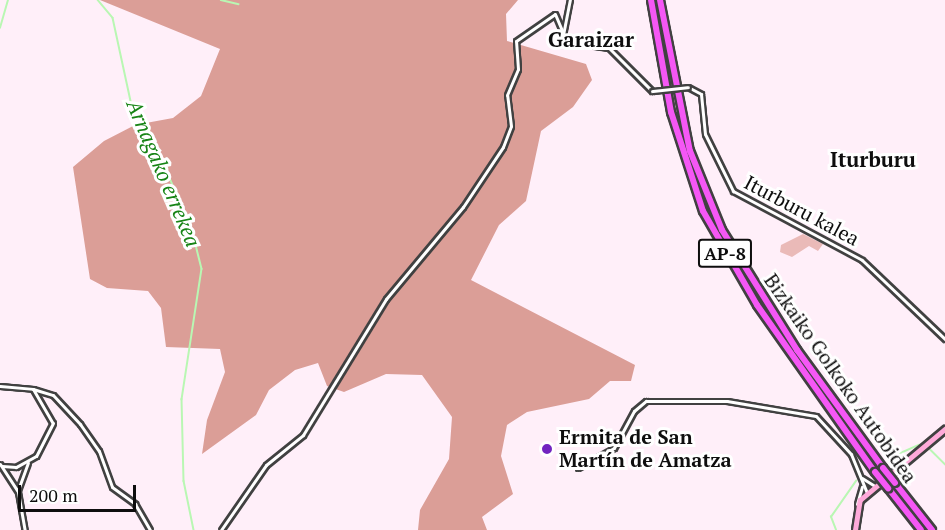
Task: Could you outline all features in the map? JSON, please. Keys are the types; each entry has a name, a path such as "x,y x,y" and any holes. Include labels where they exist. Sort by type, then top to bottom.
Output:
{"highway":[{"name":"Bizkaiko Golkoko Autobidea","path":"651,0 671,112 703,211 757,306 875,472 921,530"},
{"name":"Bizkaiko Golkoko Autobidea","path":"660,0 690,151 722,230 797,350 883,468 932,530"}],"street":[{"path":"563,36 570,0"},
{"path":"221,530 266,465 303,435 382,304 463,207 503,147 511,126 507,95 518,69 516,41 552,14 560,18 563,36"},
{"name":"Iturburu kalea","path":"563,36 576,46 609,48 652,91 688,87 701,94 707,140 733,191 862,260 945,339"},
{"path":"0,386 33,389 51,394 96,445 112,487 135,504 150,530"},
{"path":"18,492 29,461 47,443 52,428 42,399 33,389"},
{"path":"42,399 51,394"},
{"path":"578,468 614,448 634,411 646,401 708,400 816,416 844,444 868,493"},
{"path":"857,504 875,486 945,429"},
{"path":"25,530 18,492 1,465 29,461"},
{"path":"863,484 875,486"},
{"path":"855,530 857,504 863,484"}],"shaded area":[{"path":"100,0 518,0 506,14 507,41 586,64 592,80 573,107 541,131 526,201 499,225 471,280 635,365 631,381 610,381 589,399 527,412 507,425 501,456 513,494 482,517 487,530 418,530 420,510 449,459 452,417 422,375 386,374 344,392 327,386 318,363 295,370 269,390 256,415 202,454 207,420 225,372 220,349 166,347 161,308 148,291 107,288 90,279 73,167 104,141 135,125 173,118 201,96 220,49"},
{"path":"803,234 823,244 818,251 809,246 792,257 780,252 781,245"}],"waterway":[{"path":"0,28 8,0"},
{"name":"Arnagako errekea","path":"98,0 113,18 132,106 149,130 192,229 202,269 182,399 184,481 194,530"},
{"path":"221,0 239,4"},
{"path":"887,459 919,445"},
{"path":"929,448 945,464"},
{"path":"836,530 831,517 856,481"}],"place":[{"name":"Ermita de San Martín de Amatza","path":"547,449"}],"district":[{"name":"Garaizar","path":"591,39"},
{"name":"Iturburu","path":"873,159"}]}
